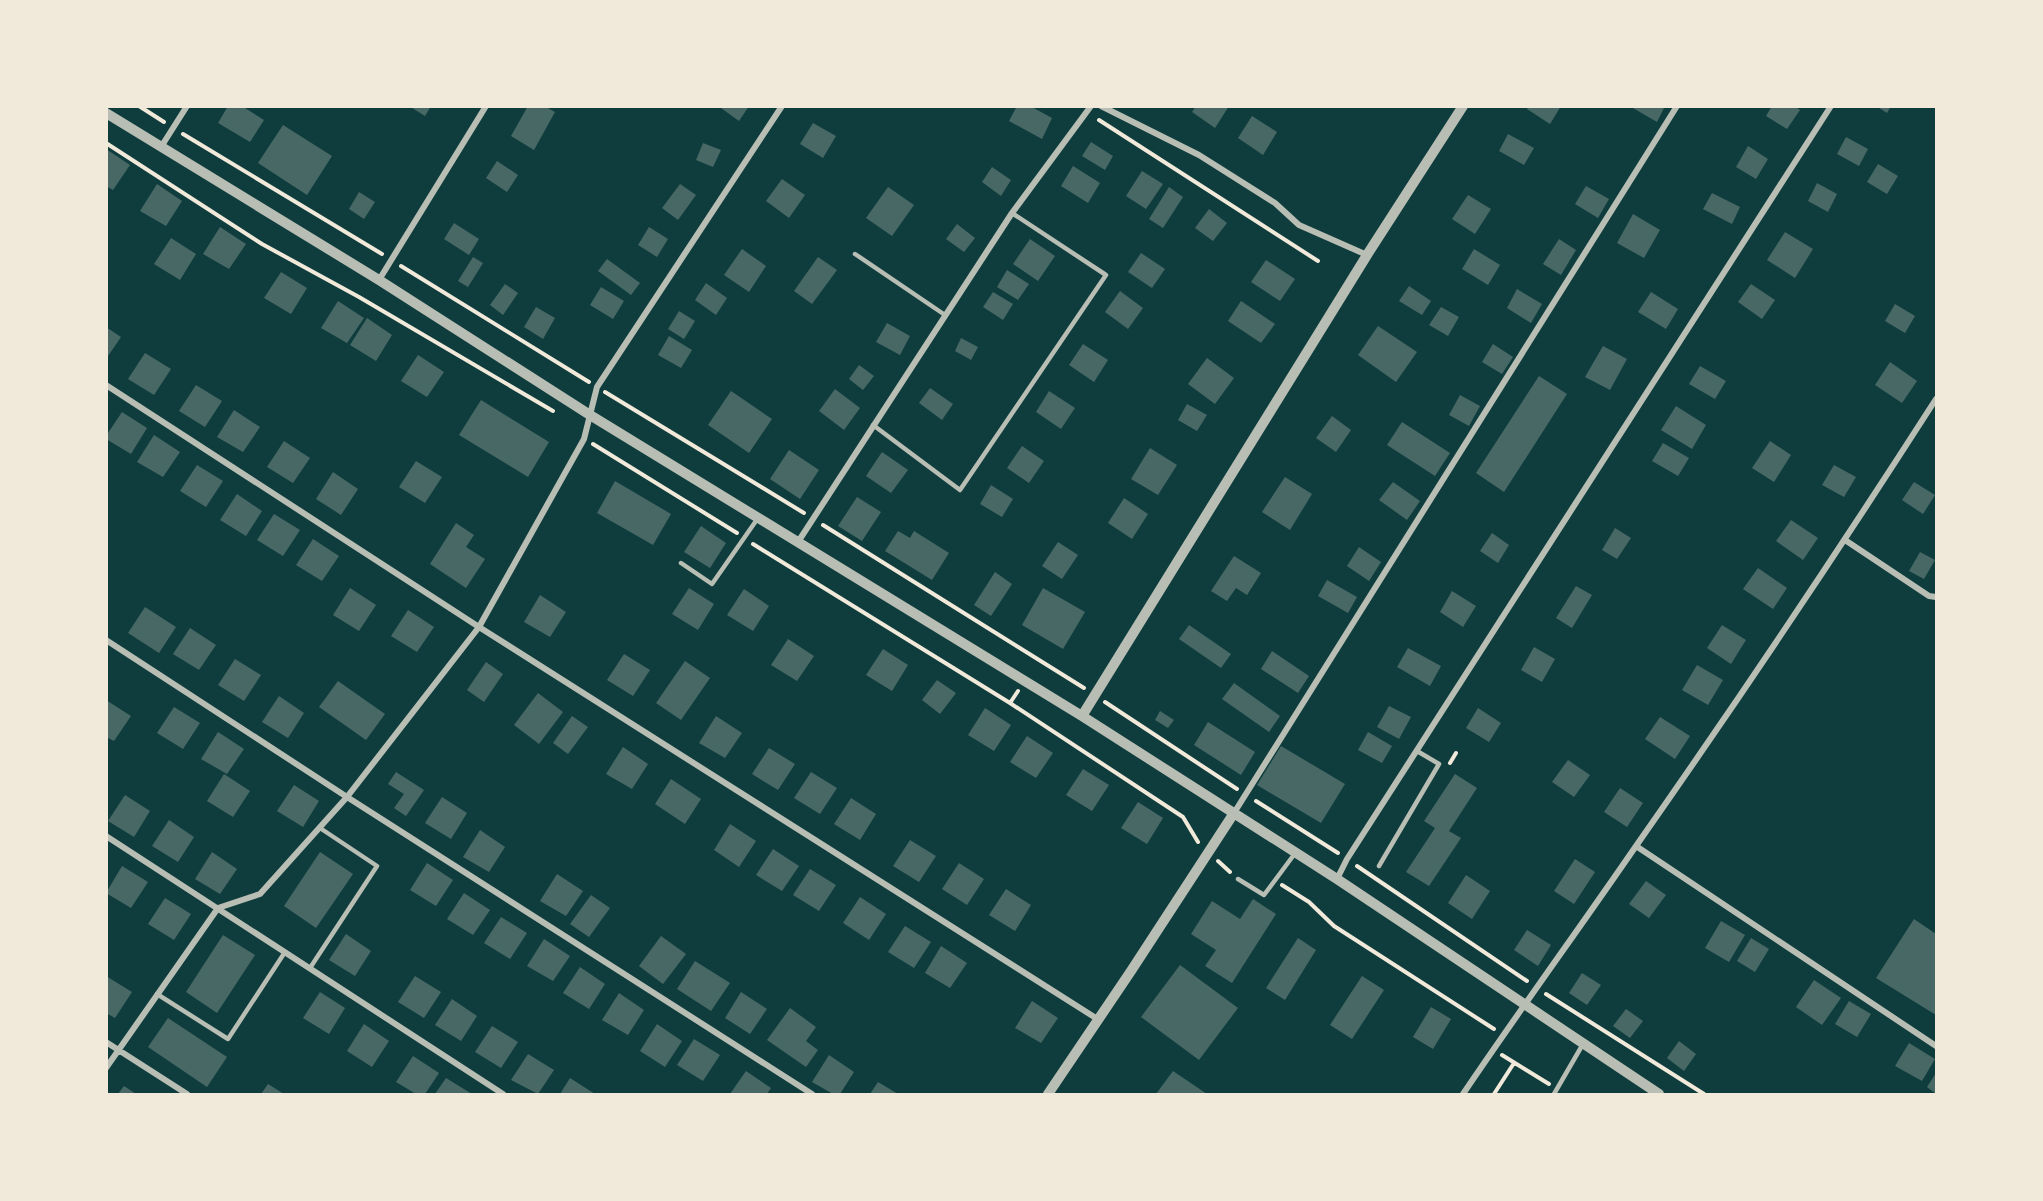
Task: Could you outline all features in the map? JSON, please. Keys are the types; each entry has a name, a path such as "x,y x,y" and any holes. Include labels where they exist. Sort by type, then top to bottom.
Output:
{"street":[{"path":"161,147 187,106"},
{"path":"379,280 486,106"},
{"path":"106,1068 218,908 260,894 347,797 479,627 584,439 597,387 782,106"},
{"path":"798,542 1011,213 1091,106"},
{"path":"1101,106 1199,155 1275,203 1299,225 1367,255"},
{"path":"1082,716 1367,255 1463,106"},
{"path":"1048,1095 1246,795 1677,106"},
{"path":"1337,879 1347,859 1831,106"},
{"path":"106,113 379,280 590,415 1082,716 1296,852 1659,1095"},
{"path":"106,385 479,627 1099,1020"},
{"path":"1463,1095 1845,540 1936,399"},
{"path":"1845,540 1929,596 1936,597"},
{"path":"106,640 812,1095"},
{"path":"106,836 503,1095"},
{"path":"1636,846 1936,1046"},
{"path":"106,1042 187,1095"}],"lane":[{"path":"873,425 960,490 1106,275 1011,213"},
{"path":"855,254 945,315"},
{"path":"681,563 712,584 758,518"},
{"path":"1379,866 1439,764 1417,751"},
{"path":"310,968 377,866 320,828"},
{"path":"1238,879 1264,895 1296,852"},
{"path":"157,994 228,1040 285,952"},
{"path":"1555,1092 1583,1044"}],"path":[{"path":"139,106 393,260 1095,695 1347,859 1536,987 1704,1095"},
{"path":"1087,113 1317,261"},
{"path":"106,144 262,244 359,297 559,414"},
{"path":"584,439 1010,703 1183,817 1200,847 1238,879"},
{"path":"1010,703 1037,659"},
{"path":"1275,881 1309,902 1334,926 1495,1029 1500,1040"},
{"path":"1493,1050 1555,1092"},
{"path":"1494,1095 1514,1063"}],"building":[{"path":"228,106 242,106 264,120 250,142 218,123"},
{"path":"409,106 431,106 425,116"},
{"path":"528,106 544,106 555,112 534,150 511,136"},
{"path":"722,106 749,106 739,121 721,108"},
{"path":"1017,106 1030,106 1052,118 1042,139 1009,121"},
{"path":"1196,106 1229,106 1215,128 1192,112"},
{"path":"1529,106 1561,106 1550,124 1527,109"},
{"path":"1634,106 1665,106 1657,122 1633,108"},
{"path":"1772,106 1794,106 1800,110 1787,129 1766,116"},
{"path":"1876,106 1891,106 1887,113"},
{"path":"1252,116 1277,132 1263,155 1238,138"},
{"path":"813,123 836,136 823,158 800,144"},
{"path":"283,125 332,156 307,195 258,163"},
{"path":"1508,134 1534,148 1524,165 1499,151"},
{"path":"1846,137 1868,149 1859,166 1837,154"},
{"path":"1091,142 1113,156 1105,170 1082,156"},
{"path":"703,143 721,150 713,167 696,160"},
{"path":"1748,146 1768,159 1756,179 1736,167"},
{"path":"106,149 130,165 113,190 106,186"},
{"path":"497,161 518,175 507,192 486,178"},
{"path":"1878,164 1898,176 1887,194 1867,182"},
{"path":"1073,166 1100,183 1088,203 1061,186"},
{"path":"992,167 1011,180 1001,196 982,182"},
{"path":"1142,171 1163,184 1146,209 1126,196"},
{"path":"782,179 805,195 789,218 766,201"},
{"path":"1817,183 1837,194 1828,212 1808,201"},
{"path":"157,184 182,201 166,226 140,211"},
{"path":"680,184 696,195 678,220 662,208"},
{"path":"1586,186 1609,199 1598,218 1575,204"},
{"path":"888,187 914,205 892,236 866,218"},
{"path":"1169,187 1183,197 1163,228 1149,219"},
{"path":"359,192 375,202 364,219 349,209"},
{"path":"1712,193 1740,207 1732,224 1703,209"},
{"path":"1468,195 1491,209 1475,234 1452,219"},
{"path":"1209,209 1227,223 1213,241 1195,228"},
{"path":"1633,214 1660,230 1644,258 1617,243"},
{"path":"454,223 479,239 469,255 444,239"},
{"path":"957,224 975,238 964,252 946,239"},
{"path":"220,227 246,244 229,269 203,254"},
{"path":"649,227 668,239 657,257 638,245"},
{"path":"1785,232 1813,249 1795,278 1767,260"},
{"path":"171,238 196,254 180,280 154,264"},
{"path":"1030,239 1055,256 1038,281 1013,264"},
{"path":"1559,239 1576,250 1561,275 1543,264"},
{"path":"742,249 766,266 749,292 724,275"},
{"path":"1474,249 1500,265 1488,285 1462,269"},
{"path":"1141,253 1165,269 1152,288 1128,272"},
{"path":"473,257 483,263 468,287 458,281"},
{"path":"818,257 837,270 812,304 794,291"},
{"path":"607,259 640,283 631,295 598,271"},
{"path":"1266,260 1295,279 1280,301 1251,282"},
{"path":"1007,270 1029,284 1018,300 997,287"},
{"path":"281,272 307,288 291,314 264,298"},
{"path":"706,283 727,298 716,315 695,300"},
{"path":"505,284 518,293 503,315 490,305"},
{"path":"1751,284 1775,300 1762,319 1738,302"},
{"path":"1409,286 1431,301 1422,315 1399,301"},
{"path":"601,287 624,301 613,319 590,305"},
{"path":"1517,289 1542,304 1531,323 1507,308"},
{"path":"1120,291 1143,308 1128,329 1105,312"},
{"path":"993,292 1013,304 1003,320 983,307"},
{"path":"1651,292 1678,309 1666,329 1638,312"},
{"path":"338,301 364,318 347,343 321,328"},
{"path":"1241,301 1275,324 1261,343 1228,321"},
{"path":"1895,304 1915,316 1905,333 1885,321"},
{"path":"536,307 555,318 543,339 524,327"},
{"path":"1441,307 1459,317 1448,336 1429,325"},
{"path":"679,311 695,321 684,339 668,329"},
{"path":"367,318 392,335 376,361 350,345"},
{"path":"887,323 910,336 900,355 876,342"},
{"path":"1378,326 1417,352 1396,382 1358,355"},
{"path":"106,327 121,337 106,359"},
{"path":"669,336 692,350 681,368 658,355"},
{"path":"961,338 978,347 971,360 955,351"},
{"path":"1083,344 1108,360 1094,382 1069,365"},
{"path":"1493,344 1513,357 1502,374 1482,362"},
{"path":"1603,346 1627,359 1610,390 1585,377"},
{"path":"145,353 171,369 154,395 128,379"},
{"path":"418,355 444,372 427,397 401,381"},
{"path":"1207,358 1234,378 1215,404 1188,384"},
{"path":"1890,362 1917,381 1902,403 1875,385"},
{"path":"859,365 874,376 863,390 849,379"},
{"path":"1700,366 1726,381 1715,399 1689,384"},
{"path":"1539,376 1567,394 1504,492 1476,473"},
{"path":"196,385 222,401 205,427 179,411"},
{"path":"930,388 953,404 942,420 919,403"},
{"path":"835,389 860,408 844,430 819,411"},
{"path":"731,391 772,419 749,453 708,425"},
{"path":"1049,391 1075,408 1061,429 1036,412"},
{"path":"1460,395 1480,406 1469,426 1449,415"},
{"path":"481,400 549,442 528,477 459,435"},
{"path":"1187,404 1207,415 1197,431 1178,420"},
{"path":"1676,406 1706,425 1692,449 1661,430"},
{"path":"234,410 260,427 243,452 217,437"},
{"path":"122,412 147,428 131,454 106,439"},
{"path":"1332,416 1351,430 1336,452 1316,438"},
{"path":"1402,422 1450,453 1435,476 1387,445"},
{"path":"154,435 180,452 163,477 137,462"},
{"path":"284,441 310,458 293,483 267,467"},
{"path":"1770,441 1791,455 1774,482 1752,468"},
{"path":"1663,443 1689,458 1678,476 1652,461"},
{"path":"1022,446 1044,461 1029,483 1007,468"},
{"path":"1150,448 1177,465 1158,495 1131,479"},
{"path":"789,450 819,470 800,499 770,479"},
{"path":"882,452 908,470 891,493 866,476"},
{"path":"416,461 442,477 425,503 399,487"},
{"path":"197,465 223,481 206,507 180,491"},
{"path":"1834,465 1856,477 1844,497 1822,485"},
{"path":"333,472 358,489 341,515 316,499"},
{"path":"1285,477 1312,494 1290,530 1262,512"},
{"path":"615,481 671,514 653,545 597,513"},
{"path":"1393,482 1420,501 1407,520 1379,500"},
{"path":"1914,482 1935,495 1923,514 1902,500"},
{"path":"991,485 1013,499 1002,517 980,504"},
{"path":"237,494 262,511 246,536 220,520"},
{"path":"857,497 881,512 862,541 838,526"},
{"path":"1124,498 1148,514 1132,539 1108,523"},
{"path":"274,514 300,530 283,556 257,540"},
{"path":"1791,520 1818,538 1803,560 1776,541"},
{"path":"456,523 474,535 466,547 485,559 466,588 430,564"},
{"path":"701,526 726,543 710,568 684,552"},
{"path":"1615,528 1631,538 1617,559 1602,550"},
{"path":"898,531 910,538 914,531 949,553 932,580 885,551"},
{"path":"1492,533 1509,545 1498,563 1480,551"},
{"path":"313,539 339,556 322,581 296,565"},
{"path":"1058,542 1078,555 1062,579 1042,566"},
{"path":"1359,547 1381,562 1369,581 1347,566"},
{"path":"1920,552 1935,560 1924,579 1909,571"},
{"path":"1234,556 1261,573 1247,595 1236,588 1227,601 1211,591"},
{"path":"1758,568 1787,588 1773,609 1743,589"},
{"path":"995,572 1012,584 991,616 974,605"},
{"path":"1327,580 1357,597 1348,613 1318,596"},
{"path":"1576,586 1592,595 1572,628 1556,618"},
{"path":"350,588 376,605 359,631 333,615"},
{"path":"689,588 714,604 698,630 672,614"},
{"path":"1043,588 1085,612 1063,649 1022,625"},
{"path":"744,589 769,606 753,631 727,615"},
{"path":"1452,591 1476,606 1463,627 1440,612"},
{"path":"540,595 566,612 550,637 524,622"},
{"path":"145,607 176,627 159,653 128,633"},
{"path":"408,610 434,627 417,652 391,636"},
{"path":"1189,625 1231,654 1221,668 1179,639"},
{"path":"1722,625 1746,640 1731,664 1707,648"},
{"path":"190,628 216,645 199,670 173,654"},
{"path":"788,639 814,656 797,681 771,665"},
{"path":"1534,647 1555,659 1542,682 1521,670"},
{"path":"1408,648 1441,666 1430,686 1397,667"},
{"path":"883,649 908,665 892,691 866,675"},
{"path":"1272,651 1309,676 1298,693 1261,669"},
{"path":"624,654 650,670 633,696 607,680"},
{"path":"235,659 261,675 244,701 218,685"},
{"path":"685,661 710,678 681,720 656,703"},
{"path":"486,662 503,674 484,702 467,690"},
{"path":"1697,665 1723,680 1708,705 1682,690"},
{"path":"937,680 956,693 940,714 922,700"},
{"path":"338,681 385,714 366,740 319,707"},
{"path":"1234,683 1280,716 1269,732 1222,699"},
{"path":"538,693 563,712 539,744 514,725"},
{"path":"279,696 304,713 288,738 262,722"},
{"path":"106,700 131,716 114,741 106,737"},
{"path":"1389,706 1411,717 1399,739 1377,727"},
{"path":"174,707 200,723 183,749 157,733"},
{"path":"985,708 1011,725 994,751 968,735"},
{"path":"1478,708 1501,723 1489,742 1466,728"},
{"path":"1160,711 1174,720 1168,728 1155,720"},
{"path":"572,716 588,727 568,754 553,743"},
{"path":"716,716 742,733 725,758 699,743"},
{"path":"1660,717 1690,736 1675,759 1645,739"},
{"path":"1208,722 1255,752 1241,775 1194,745"},
{"path":"218,732 244,749 227,774 201,759"},
{"path":"1368,732 1392,746 1382,763 1358,750"},
{"path":"1027,736 1053,753 1036,778 1010,762"},
{"path":"1281,746 1345,784 1321,823 1257,785"},
{"path":"623,747 648,764 632,789 606,774"},
{"path":"769,748 795,764 778,790 752,774"},
{"path":"1568,760 1590,775 1574,797 1552,782"},
{"path":"1083,769 1109,785 1092,811 1066,795"},
{"path":"396,772 424,790 406,816 394,808 404,794 388,784"},
{"path":"811,772 837,788 820,814 794,798"},
{"path":"224,774 250,791 233,817 207,801"},
{"path":"1455,774 1477,788 1449,831 1461,838 1429,886 1406,872 1435,828 1424,821"},
{"path":"671,779 701,799 685,824 655,804"},
{"path":"294,785 319,801 303,827 277,811"},
{"path":"1620,788 1643,803 1627,827 1604,812"},
{"path":"125,795 150,811 134,837 108,821"},
{"path":"442,797 467,813 451,839 425,823"},
{"path":"851,798 876,814 860,840 834,824"},
{"path":"1138,802 1163,818 1147,844 1121,828"},
{"path":"169,820 194,837 178,862 152,846"},
{"path":"730,824 756,841 739,867 714,850"},
{"path":"480,830 505,847 489,872 463,857"},
{"path":"910,840 936,856 919,882 893,866"},
{"path":"773,849 799,866 782,891 756,875"},
{"path":"212,852 237,869 220,894 195,879"},
{"path":"320,852 353,874 316,928 284,906"},
{"path":"1575,859 1595,872 1574,904 1554,891"},
{"path":"427,863 453,880 436,906 410,890"},
{"path":"959,863 984,879 967,905 942,889"},
{"path":"122,866 148,882 131,908 106,893"},
{"path":"810,869 836,885 819,911 793,895"},
{"path":"557,874 583,891 566,916 540,901"},
{"path":"1466,875 1490,891 1472,919 1448,903"},
{"path":"1646,881 1666,895 1649,918 1629,904"},
{"path":"1006,889 1031,905 1015,931 989,915"},
{"path":"464,893 490,910 473,935 447,919"},
{"path":"591,895 610,908 589,937 570,924"},
{"path":"860,897 886,914 869,940 843,923"},
{"path":"165,898 191,914 174,940 148,924"},
{"path":"1253,899 1276,914 1232,983 1205,966 1216,950 1191,934 1212,901 1240,919"},
{"path":"501,917 527,933 510,959 484,943"},
{"path":"1914,919 1936,934 1936,1015 1876,978"},
{"path":"1721,921 1745,935 1729,962 1705,948"},
{"path":"905,926 931,942 914,968 888,952"},
{"path":"1527,930 1551,945 1538,966 1514,950"},
{"path":"346,934 371,951 355,976 329,960"},
{"path":"223,935 255,955 217,1013 186,992"},
{"path":"661,936 686,954 663,984 639,966"},
{"path":"1298,938 1316,950 1285,1000 1266,988"},
{"path":"1751,938 1769,949 1755,972 1737,961"},
{"path":"544,939 570,956 553,981 527,966"},
{"path":"941,946 967,963 950,988 925,973"},
{"path":"695,961 730,983 711,1011 677,989"},
{"path":"1180,965 1238,1008 1199,1060 1141,1017"},
{"path":"580,967 605,984 589,1009 563,993"},
{"path":"1582,973 1601,985 1587,1005 1569,993"},
{"path":"106,976 132,992 115,1018 106,1013"},
{"path":"415,976 441,992 424,1018 398,1002"},
{"path":"1362,976 1384,990 1352,1039 1330,1025"},
{"path":"1814,980 1841,998 1822,1025 1796,1007"},
{"path":"320,992 345,1008 329,1034 303,1018"},
{"path":"741,992 767,1009 750,1034 725,1018"},
{"path":"619,993 644,1010 628,1035 602,1020"},
{"path":"452,999 477,1016 461,1041 435,1025"},
{"path":"1032,1001 1058,1018 1041,1043 1015,1028"},
{"path":"1849,1001 1871,1014 1857,1037 1835,1024"},
{"path":"1431,1007 1451,1019 1433,1049 1413,1037"},
{"path":"790,1008 816,1027 806,1041 818,1050 806,1067 767,1040"},
{"path":"1626,1009 1643,1021 1630,1038 1613,1026"},
{"path":"168,1018 227,1057 207,1087 148,1047"},
{"path":"364,1024 389,1041 372,1067 347,1051"},
{"path":"657,1024 682,1041 665,1067 640,1051"},
{"path":"492,1026 518,1042 501,1068 475,1052"},
{"path":"694,1039 720,1055 703,1081 677,1065"},
{"path":"1679,1041 1696,1054 1684,1071 1667,1058"},
{"path":"1909,1043 1935,1059 1922,1081 1895,1066"},
{"path":"528,1054 554,1070 538,1094 511,1080"},
{"path":"829,1055 854,1072 840,1094 833,1094 812,1082"},
{"path":"413,1056 439,1073 425,1094 416,1094 396,1082"},
{"path":"746,1071 771,1088 767,1094 730,1094"},
{"path":"1173,1071 1207,1094 1156,1094"},
{"path":"1936,1073 1936,1094 1927,1087"},
{"path":"446,1078 472,1094 435,1094"},
{"path":"570,1078 595,1094 560,1094"},
{"path":"878,1082 898,1094 870,1094"},
{"path":"268,1084 284,1094 261,1094"},
{"path":"124,1086 136,1094 118,1094"}]}
